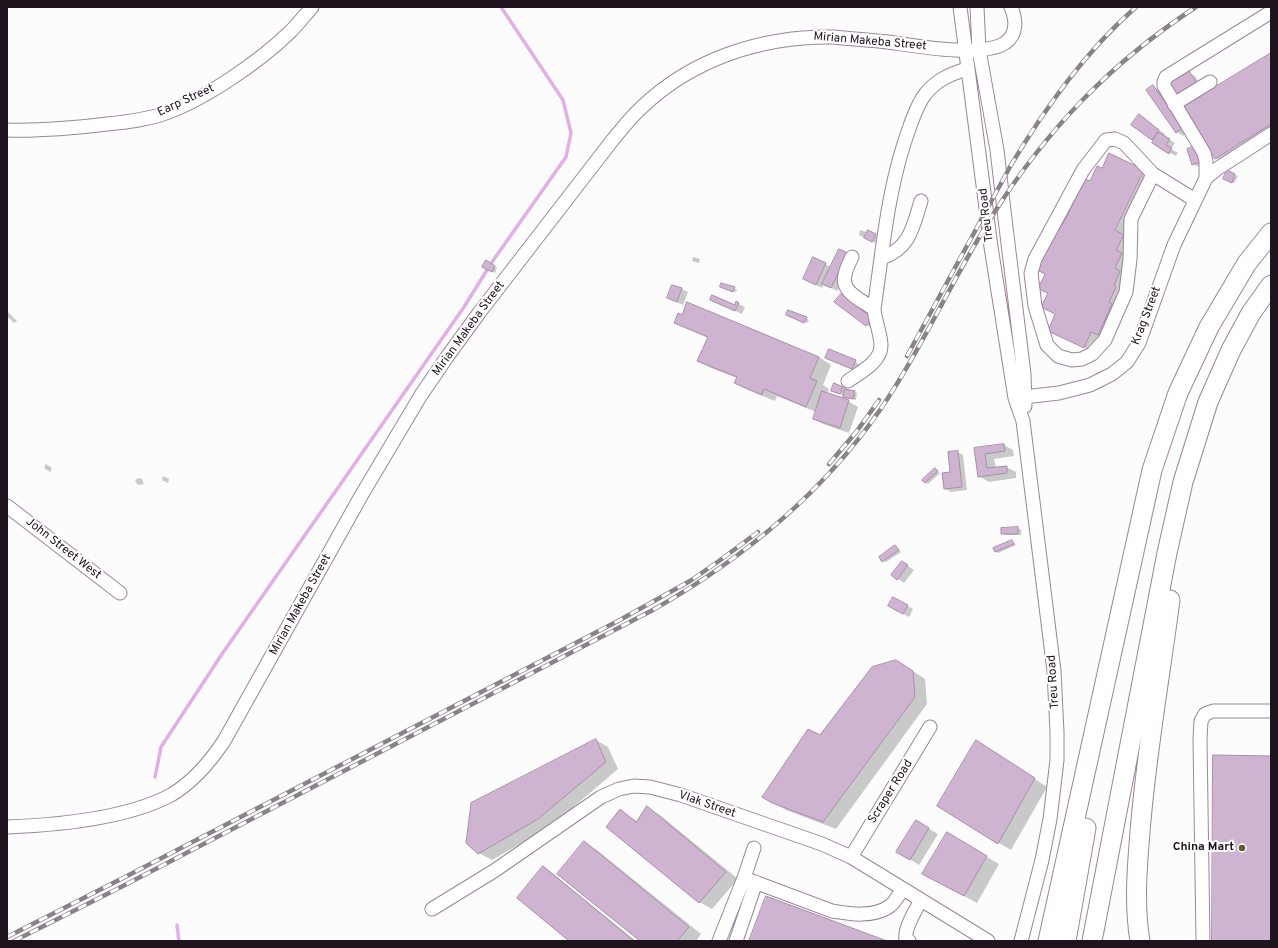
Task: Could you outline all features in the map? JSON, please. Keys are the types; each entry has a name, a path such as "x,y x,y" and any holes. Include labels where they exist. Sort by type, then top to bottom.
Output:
{"highway":[{"path":"1048,941 1152,470 1178,393 1209,328 1247,263 1271,233"},
{"path":"1092,941 1167,553 1183,482 1208,402 1230,350 1251,313 1271,285"},
{"path":"1140,941 1137,897 1137,865 1143,800 1183,508 1183,482"},
{"path":"1066,941 1086,826 1089,790 1088,764"}],"street":[{"name":"Earp Street","path":"7,130 86,127 131,121 163,114 193,100 227,81 260,57 290,32 312,7"},
{"name":"Treu Road","path":"960,7 992,254 1020,397 1025,410 1023,421 1054,664 1058,732 1057,760 1050,819 1042,860 1021,941"},
{"name":"Treu Road","path":"976,7 979,50 997,150 1024,374 1020,397"},
{"name":"Mirian Makeba Street","path":"7,827 28,827 85,820 134,809 172,794 186,784 208,764 224,741 361,496 421,395 479,313 611,142 642,106 676,80 698,67 721,56 769,42 812,36 965,50 979,50 993,47 1002,44 1010,37 1015,24 1011,7"},
{"path":"1206,178 1206,161 1204,153 1174,104 1164,86 1164,82 1166,78 1271,12"},
{"path":"848,381 872,364 880,353 881,346 874,309 893,183 906,137 916,110 925,94 938,81 951,74 967,69"},
{"path":"1174,104 1210,82"},
{"path":"1206,178 1217,169 1271,134"},
{"path":"1153,174 1131,219 1130,259 1126,292 1104,340 1092,354 1082,359 1072,360 1058,356 1047,345 1035,306 1031,273 1035,259 1083,170 1106,140 1115,139 1124,143 1153,174 1198,195"},
{"name":"Krag Street","path":"1020,397 1059,393 1090,385 1112,374 1127,362 1139,343 1174,245 1206,178"},
{"path":"882,258 896,251 906,241 912,232 920,201"},
{"path":"852,257 844,276 844,284 848,290 874,309"},
{"name":"John Street West","path":"7,506 120,593"},
{"path":"1203,941 1201,721 1205,714 1213,711 1271,711"},
{"name":"Scraper Road","path":"851,857 930,728"},
{"name":"Vlak Street","path":"432,909 494,871 601,797 619,789 634,786 650,787 681,795 822,844 851,857 988,941"},
{"name":"Mirian Makeba Street","path":"7,835 28,827"},
{"path":"719,941 744,878 754,848"},
{"path":"744,878 832,911 859,914 880,911 891,906 903,889"},
{"path":"736,941 756,882"},
{"path":"909,941 906,939 905,935 911,917 921,900"}],"building":[{"path":"1271,53 1271,124 1215,159 1184,106"},
{"path":"1189,71 1198,85 1177,99 1168,85"},
{"path":"1153,85 1183,128 1176,133 1146,90"},
{"path":"1139,114 1159,130 1152,140 1131,125"},
{"path":"1158,132 1170,139 1166,145 1172,148 1169,154 1152,143"},
{"path":"1195,146 1200,162 1192,165 1187,149"},
{"path":"1109,153 1144,170 1115,230 1124,235 1116,250 1122,253 1115,268 1120,271 1114,286 1116,287 1109,302 1112,304 1098,335 1091,332 1084,348 1048,331 1055,314 1041,307 1048,293 1038,289 1045,274 1035,269 1058,222 1063,224 1085,179 1090,181 1097,166 1102,168"},
{"path":"1227,170 1235,174 1232,183 1223,179"},
{"path":"868,230 876,234 872,242 864,238"},
{"path":"839,249 848,253 831,288 822,284"},
{"path":"813,257 826,263 816,285 803,279"},
{"path":"486,260 495,266 492,272 482,267"},
{"path":"721,283 735,287 733,292 720,287"},
{"path":"672,285 682,288 677,302 667,298"},
{"path":"841,294 872,318 866,326 834,302"},
{"path":"712,295 735,305 736,301 739,303 735,311 710,300"},
{"path":"687,302 819,357 810,378 817,381 806,407 764,389 762,395 734,383 737,377 697,361 708,337 674,323 678,313 682,315"},
{"path":"788,310 807,317 804,323 786,315"},
{"path":"829,349 856,360 852,369 825,358"},
{"path":"834,383 843,387 840,394 831,391"},
{"path":"845,389 855,391 853,399 843,397"},
{"path":"822,391 849,400 840,428 813,419"},
{"path":"1004,444 1005,451 985,454 987,468 1007,466 1007,473 978,477 974,448"},
{"path":"958,451 962,487 944,489 942,473 950,472 948,452"},
{"path":"935,468 938,471 925,483 922,480"},
{"path":"1018,527 1018,534 1001,534 1001,528"},
{"path":"1012,540 1014,544 995,552 993,548"},
{"path":"895,545 899,550 882,562 879,557"},
{"path":"902,561 908,565 897,580 891,575"},
{"path":"893,597 908,605 903,614 888,606"},
{"path":"896,660 913,671 915,697 823,822 772,803 762,797 808,729 820,735 872,667"},
{"path":"596,739 606,762 538,819 478,854 466,843 471,803"},
{"path":"976,740 1035,778 998,844 937,806"},
{"name":"China Mart","path":"1213,755 1271,756 1271,941 1212,941"},
{"path":"647,806 726,872 699,903 606,827 620,809 636,822"},
{"path":"916,820 929,828 910,860 896,852"},
{"path":"947,832 987,856 964,896 922,874"},
{"path":"584,841 689,927 677,941 640,941 557,874"},
{"path":"543,866 634,941 569,941 517,898"},
{"path":"766,896 887,941 749,941"}],"waterway":[{"path":"155,777 161,747 222,654 464,307 492,262 566,157 571,133 563,100 501,7"},
{"path":"177,925 179,941"}],"railway":[{"path":"907,356 1011,165 1038,122 1052,101 1083,61 1117,24 1136,7"},
{"path":"14,941 123,886 651,611 684,591 747,548 777,524 832,470 857,441 880,410 910,362 979,237 994,213 1015,182 1059,125 1109,74 1165,28 1196,7"},
{"path":"829,464 857,431 879,400"},
{"path":"7,937 618,621 690,581 758,532"}],"place":[{"name":"China Mart","path":"1242,848"}]}
